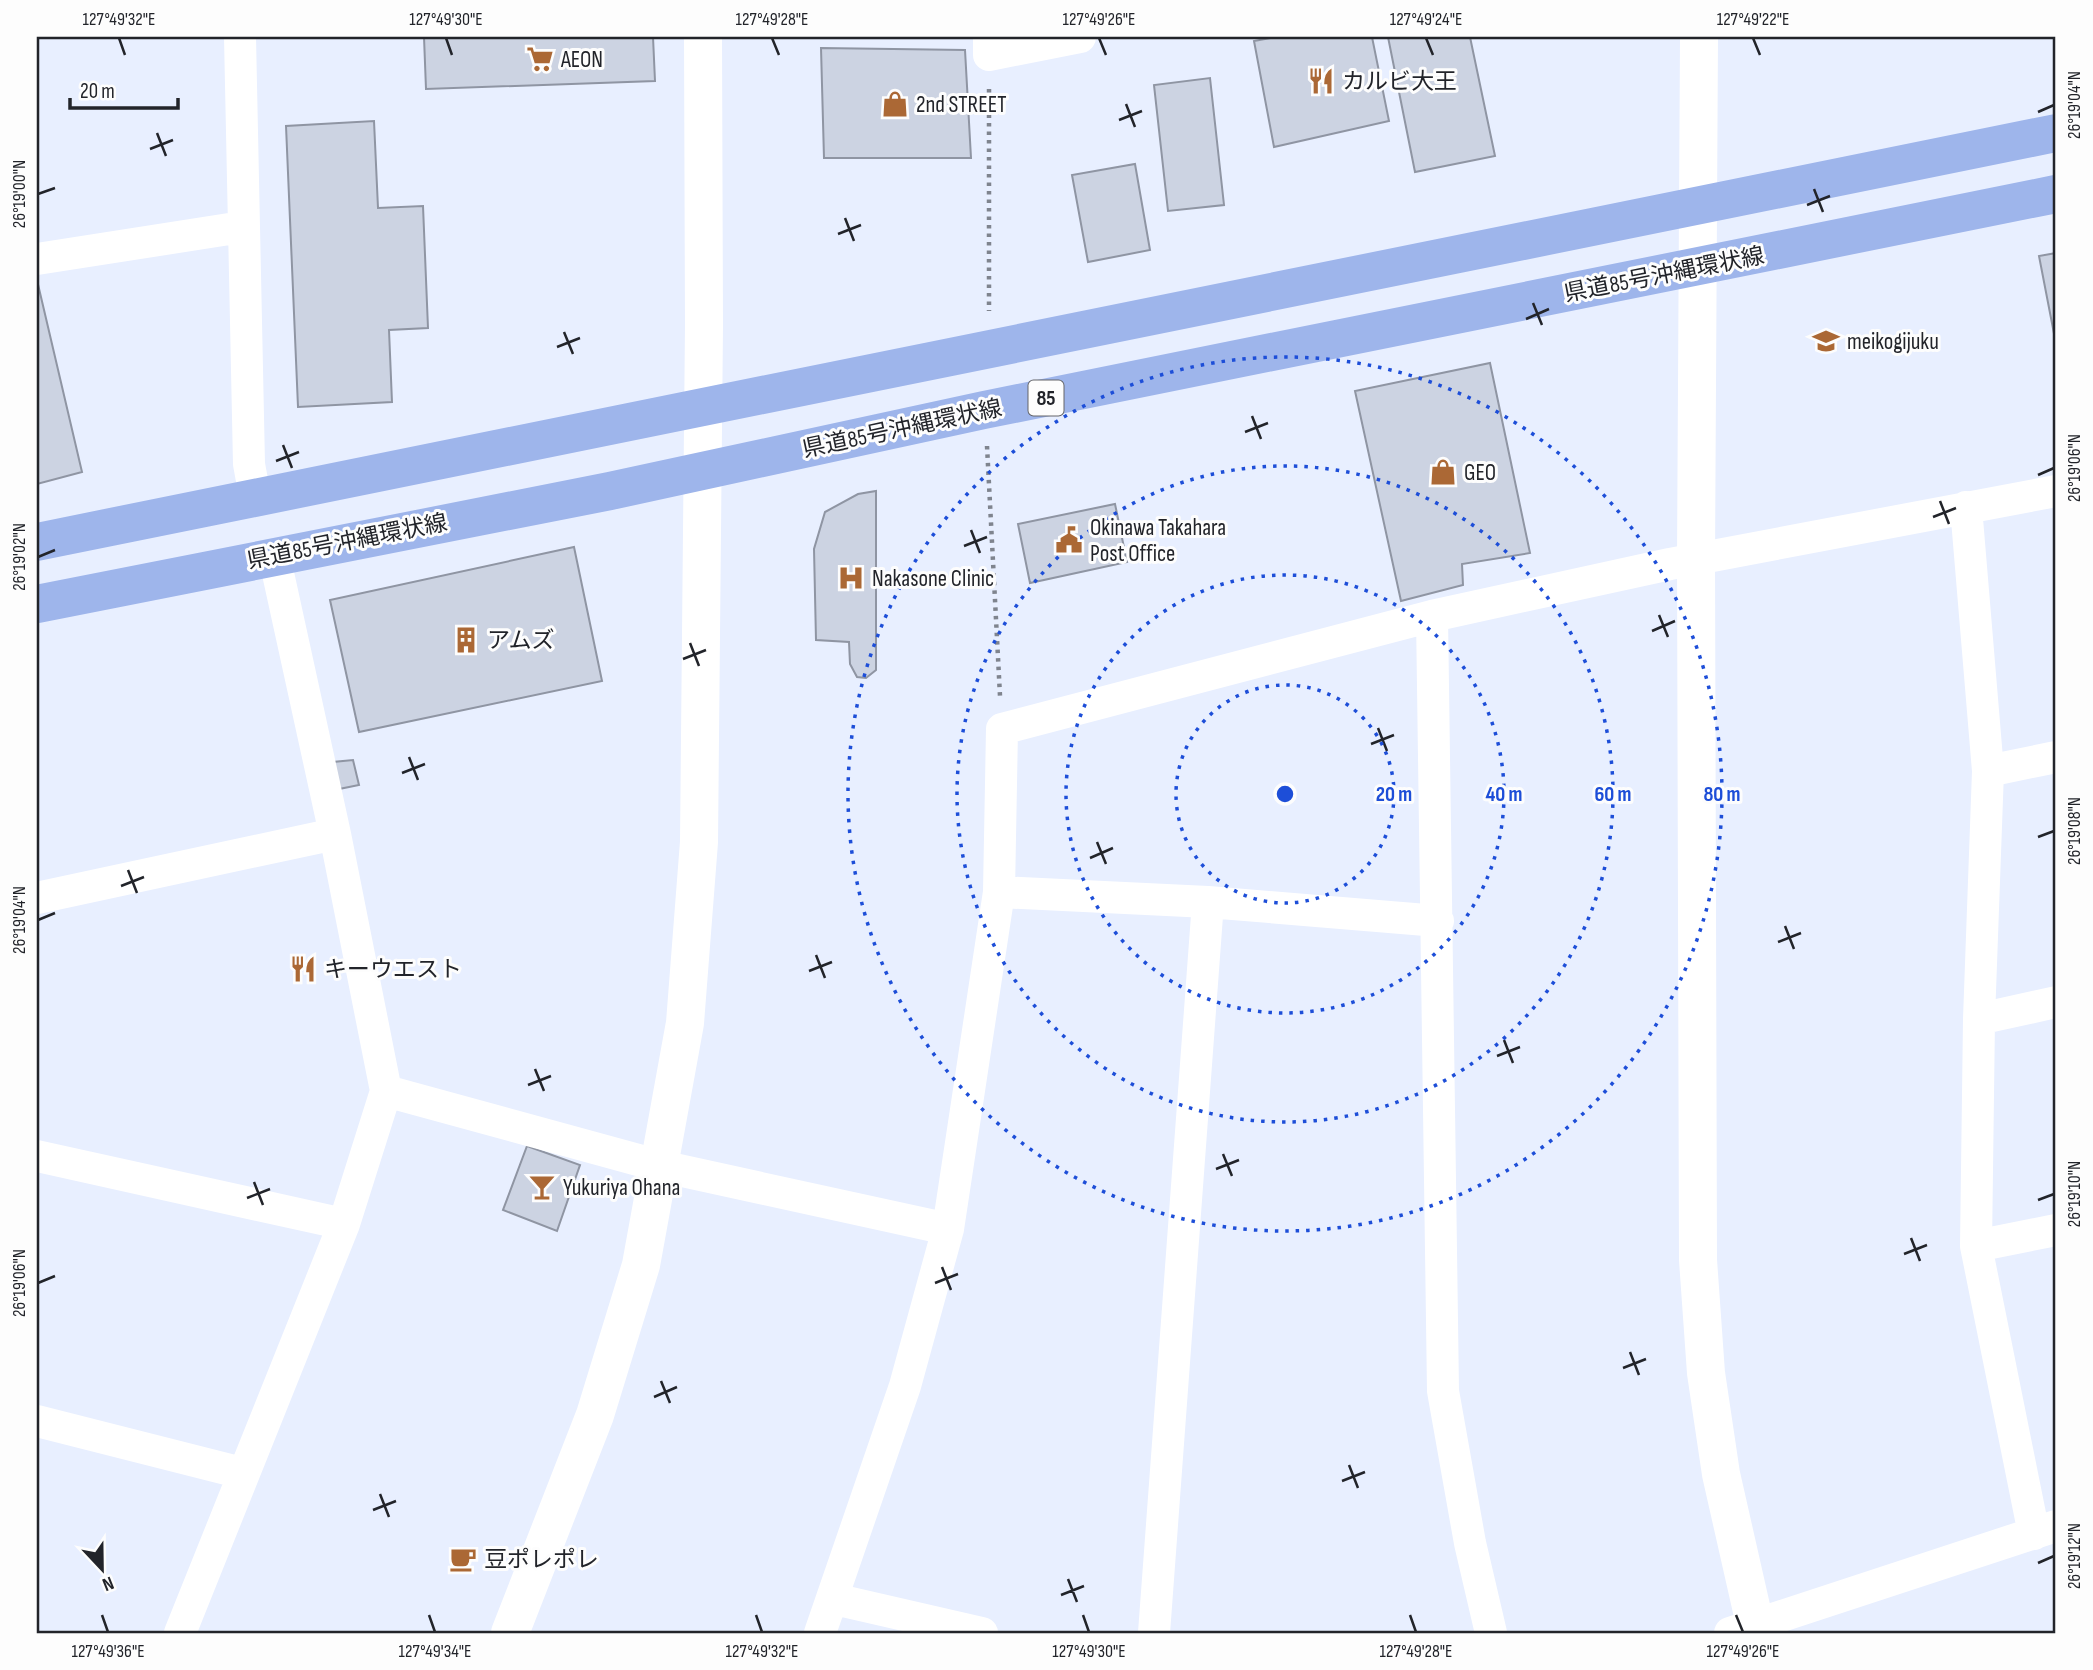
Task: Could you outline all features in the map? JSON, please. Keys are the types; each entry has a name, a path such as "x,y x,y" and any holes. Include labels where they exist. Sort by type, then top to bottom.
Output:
{"main road":[{"path":"37,542 989,347 2056,133"},
{"name":"県道85号沖縄環状線","path":"37,604 2056,194"}],"street":[{"path":"240,37 249,464 255,497"},
{"path":"510,1633 595,1415 641,1265 685,1023 699,842 703,37"},
{"path":"989,46 1080,37"},
{"path":"1699,37 1696,559 1698,1260 1706,1373 1747,1631 2045,1530 1976,1246 1979,1019 1988,771 1966,507"},
{"path":"37,259 242,226"},
{"path":"820,1633 834,1599 905,1386 948,1229 999,892 1002,729 1432,616 1696,559 2056,491"},
{"path":"180,1633 344,1224 386,1091 335,834 274,555"},
{"path":"1432,616 1443,1391 1470,1543 1491,1633"},
{"path":"1988,771 2056,757"},
{"path":"37,898 335,834"},
{"path":"999,892 1208,902 1438,921"},
{"path":"1154,1633 1208,902"},
{"path":"1979,1019 2056,1002"},
{"path":"386,1091 660,1166 948,1229"},
{"path":"37,1156 344,1224"},
{"path":"1976,1246 2056,1230"},
{"path":"37,1420 242,1473"},
{"path":"834,1599 982,1633"}],"path":[{"path":"989,46 989,347"},
{"path":"984,411 1002,729"}],"building":[{"name":"AEON","path":"424,37 653,37 655,81 426,89"},
{"name":"カルビ大王","path":"1276,37 1372,37 1389,121 1274,147 1254,41"},
{"path":"1388,37 1470,37 1495,156 1415,172"},
{"name":"2nd STREET","path":"821,48 965,50 971,158 824,158"},
{"path":"1210,78 1224,205 1168,211 1154,85"},
{"path":"374,121 378,208 423,206 428,328 389,330 392,402 298,407 286,126"},
{"path":"1135,164 1150,250 1088,262 1072,175"},
{"path":"2056,253 2056,344 2039,256"},
{"path":"37,280 82,472 37,484"},
{"name":"GEO","path":"1490,363 1530,553 1462,564 1463,585 1401,601 1355,391"},
{"path":"876,491 876,670 866,678 857,677 850,664 849,642 816,640 814,549 825,512 858,494"},
{"path":"1115,504 1127,562 1030,583 1018,524"},
{"name":"アムズ","path":"574,547 602,681 359,732 330,600"},
{"path":"353,760 359,785 339,789 333,762"},
{"name":"Yukuriya Ohana","path":"527,1146 580,1165 557,1231 503,1210"}],"place":[{"name":"AEON","path":"540,59"},
{"name":"カルビ大王","path":"1321,81"},
{"name":"2nd STREET","path":"895,104"},
{"name":"meikogijuku","path":"1826,341"},
{"name":"GEO","path":"1443,472"},
{"name":"Okinawa Takahara Post Office","path":"1069,540"},
{"name":"Nakasone Clinic","path":"851,578"},
{"name":"アムズ","path":"466,640"},
{"name":"キーウエスト","path":"303,969"},
{"name":"Yukuriya Ohana","path":"542,1187"},
{"name":"豆ポレポレ","path":"463,1559"}]}
